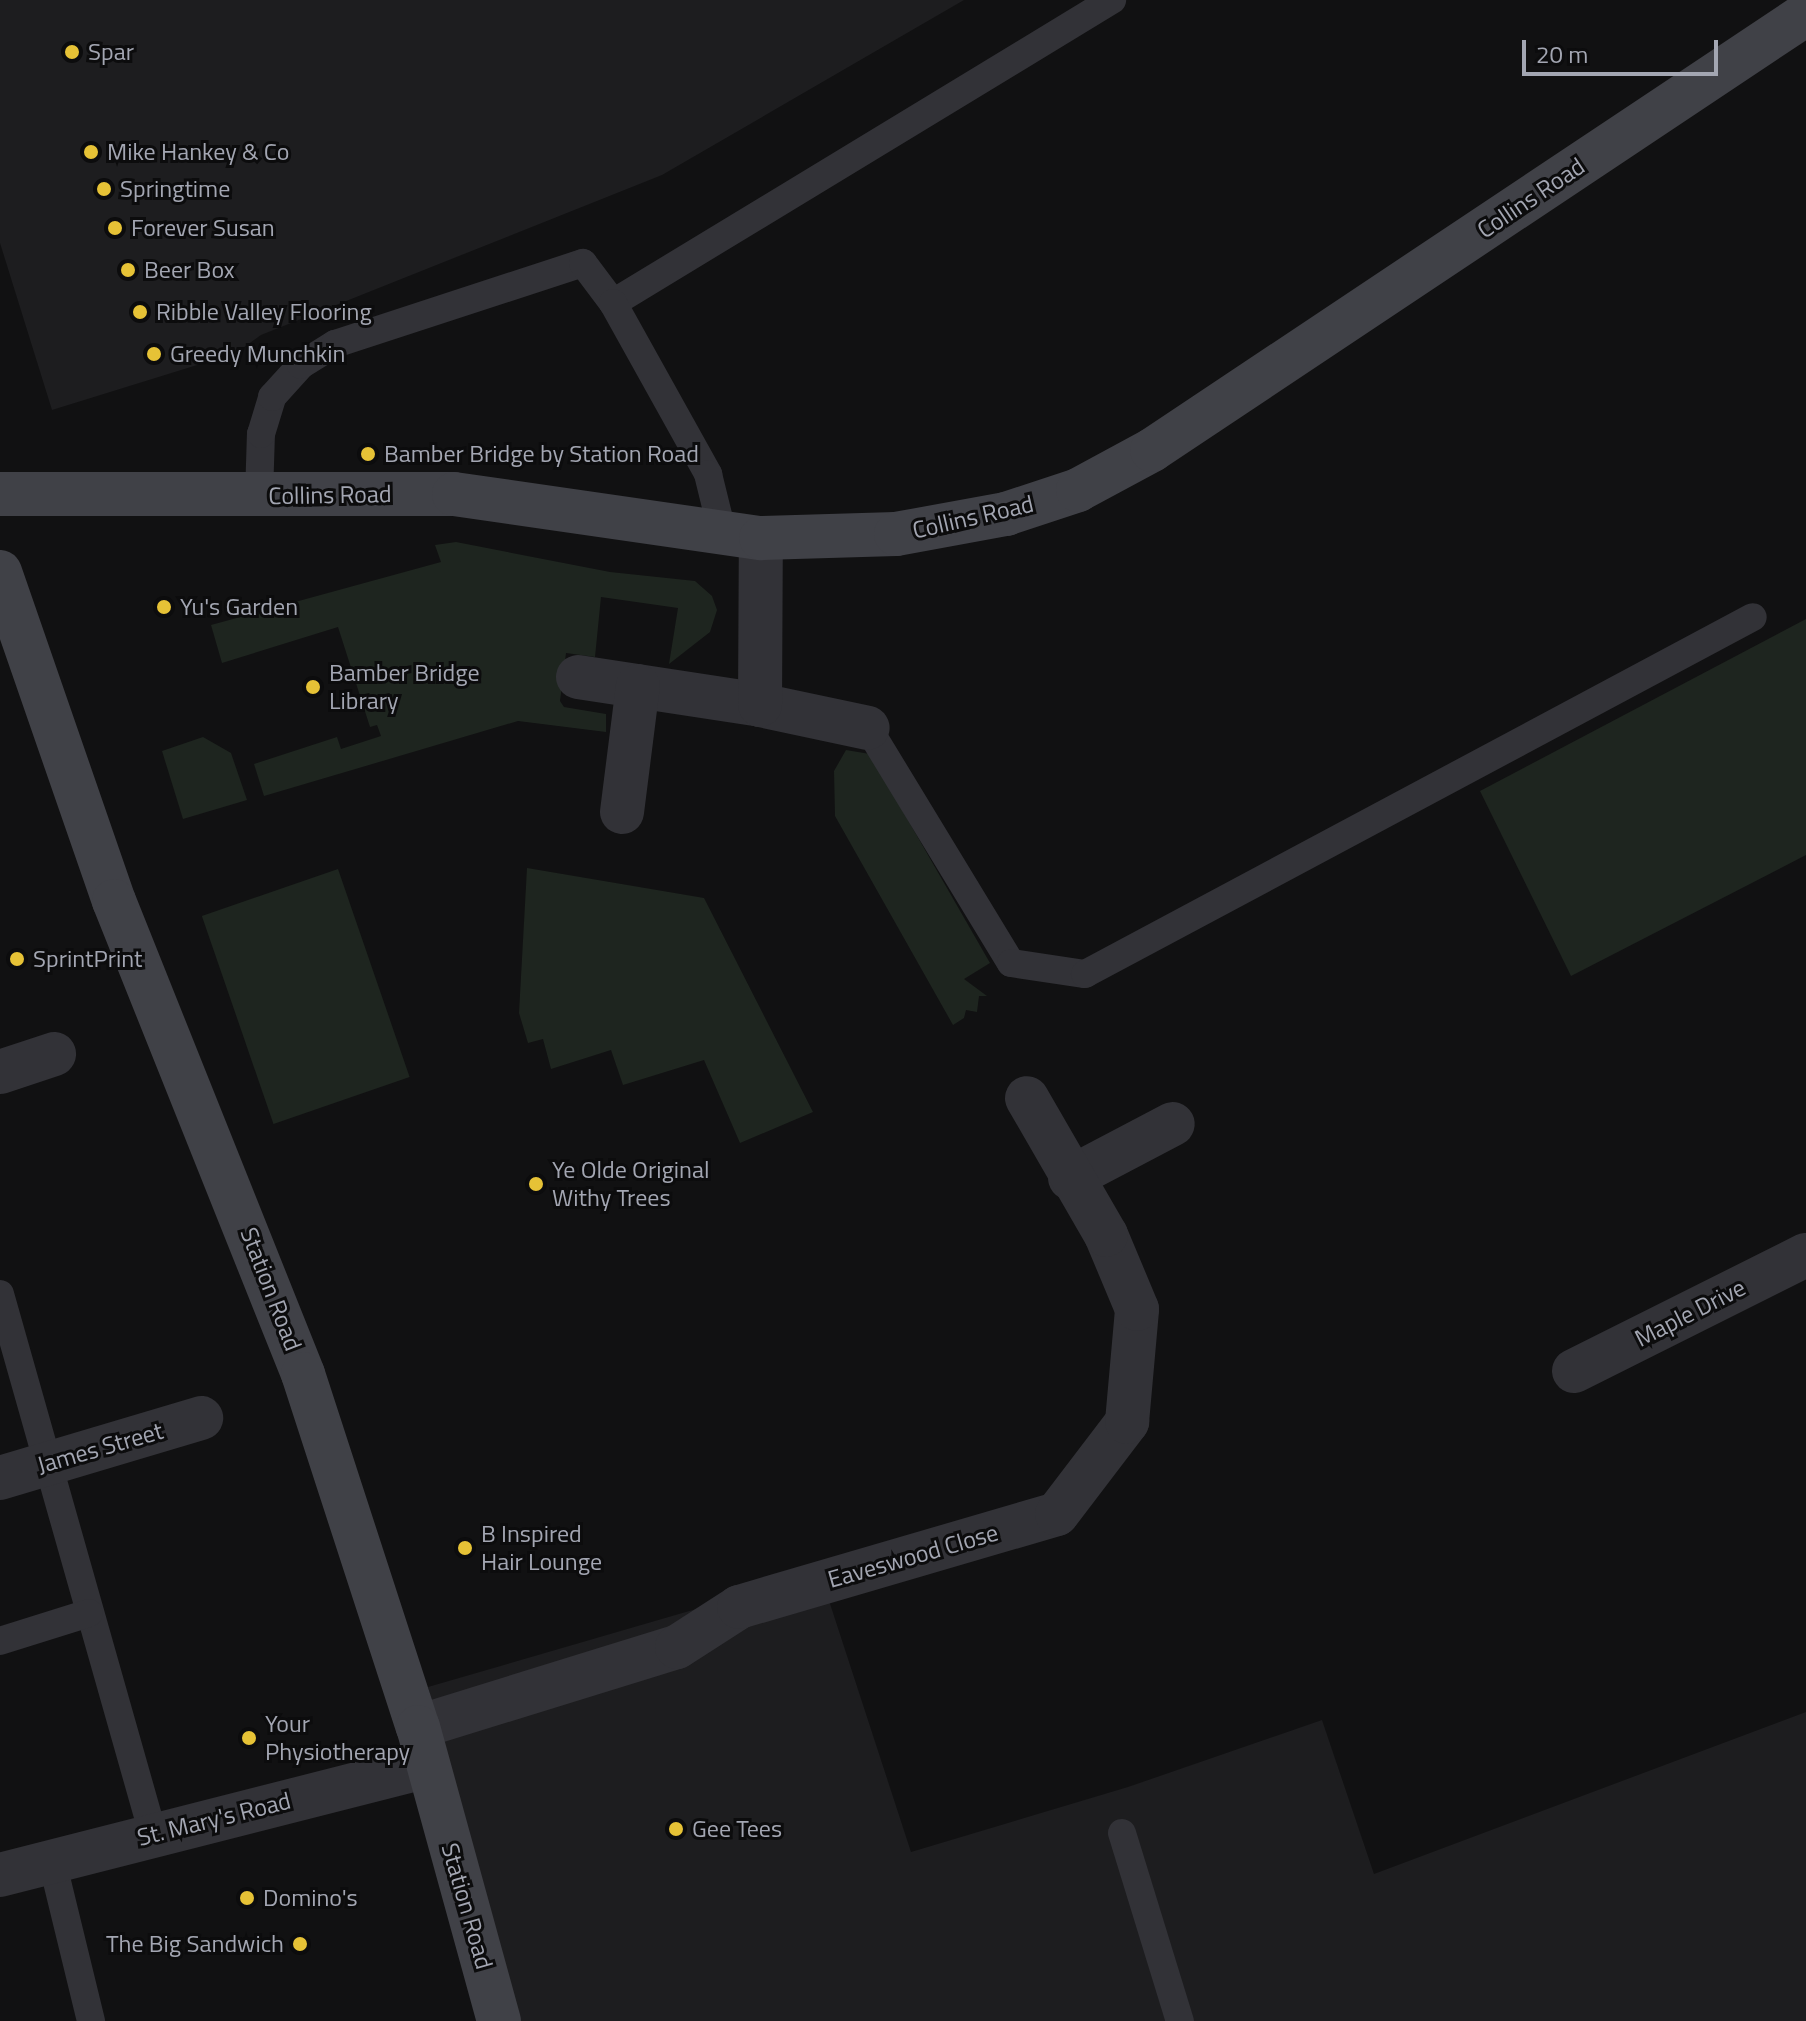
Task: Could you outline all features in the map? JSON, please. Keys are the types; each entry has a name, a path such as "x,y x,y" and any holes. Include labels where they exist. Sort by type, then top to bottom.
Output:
{"street":[{"name":"Collins Road","path":"0,494 454,494 742,536 896,534 1006,514 1078,490 1152,450 1806,14"},
{"path":"742,536 760,705"},
{"name":"Station Road","path":"0,572 114,901 303,1374 423,1747 499,2021"},
{"path":"578,677 760,705 868,728"},
{"path":"622,812 638,686"},
{"path":"0,1072 54,1054"},
{"name":"Eaveswood Close","path":"423,1747 677,1647 739,1607 1057,1514 1127,1422 1137,1309 1106,1235 1070,1178 1027,1098"},
{"path":"1070,1178 1173,1124"},
{"name":"Maple Drive","path":"1574,1371 1806,1255"},
{"name":"James Street","path":"0,1478 201,1418"},
{"name":"St. Mary's Road","path":"0,1875 153,1834 423,1747"}],"lane":[{"path":"613,303 1112,0"},
{"path":"259,496 261,434 272,397 301,365 335,344 583,263 613,303 742,536"},
{"path":"868,728 1011,963 1085,974 1753,617"},
{"path":"0,1294 153,1834"},
{"path":"0,1641 89,1613"},
{"path":"1122,1833 1180,2021"},
{"path":"52,1861 91,2021"}],"shaded area":[{"path":"0,0 964,0 662,175 261,335 236,353 52,410 0,243"},
{"path":"456,542 610,572 695,581 712,596 717,610 710,632 669,664 678,608 601,597 595,657 566,653 560,701 564,707 606,714 606,732 518,721 264,796 254,764 337,737 341,749 381,736 377,725 370,727 338,627 222,663 211,625 441,562 435,545"},
{"path":"1806,619 1806,855 1571,976 1480,791"},
{"path":"203,737 231,753 247,800 183,819 162,751"},
{"path":"846,750 870,754 990,963 964,979 987,996 979,996 977,1012 966,1010 964,1018 953,1025 835,816 834,771"},
{"path":"527,868 704,898 813,1112 740,1143 704,1060 623,1085 611,1050 551,1069 543,1039 528,1043 519,1013"},
{"path":"338,869 410,1077 273,1124 202,916"},
{"path":"820,1573 911,1852 1128,1787 1322,1720 1374,1874 1806,1712 1806,2021 518,2021 428,1687"}],"place":[{"name":"Spar","path":"72,52"},
{"name":"Mike Hankey & Co","path":"91,152"},
{"name":"Springtime","path":"104,189"},
{"name":"Forever Susan","path":"115,228"},
{"name":"Beer Box","path":"128,270"},
{"name":"Ribble Valley Flooring","path":"140,312"},
{"name":"Greedy Munchkin","path":"154,354"},
{"name":"Bamber Bridge by Station Road","path":"368,454"},
{"name":"Yu's Garden","path":"164,607"},
{"name":"Bamber Bridge Library","path":"313,687"},
{"name":"SprintPrint","path":"17,959"},
{"name":"Ye Olde Original Withy Trees","path":"536,1184"},
{"name":"B Inspired Hair Lounge","path":"465,1548"},
{"name":"Your Physiotherapy","path":"249,1738"},
{"name":"Gee Tees","path":"676,1829"},
{"name":"Domino's","path":"247,1898"},
{"name":"The Big Sandwich","path":"300,1944"}]}
